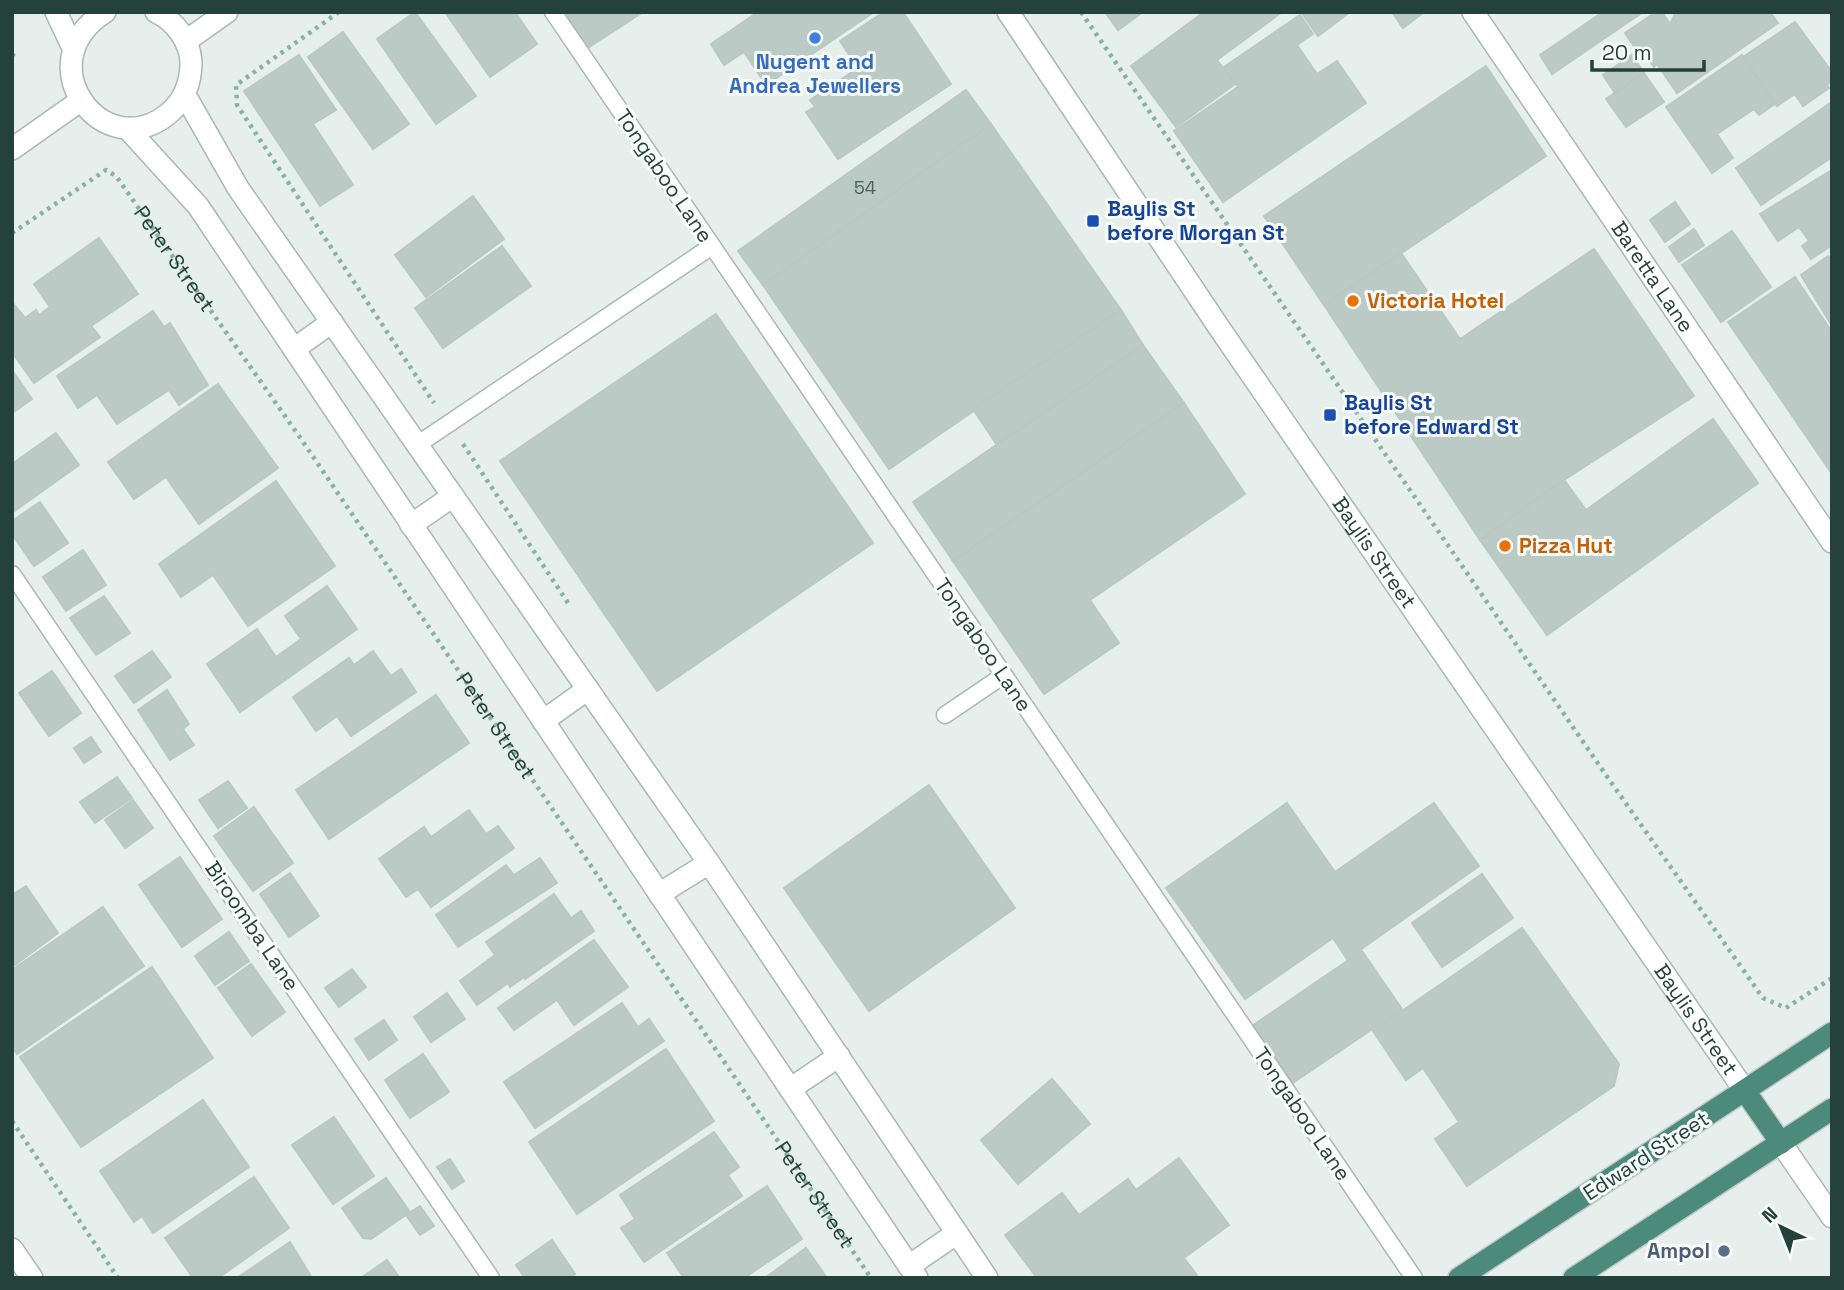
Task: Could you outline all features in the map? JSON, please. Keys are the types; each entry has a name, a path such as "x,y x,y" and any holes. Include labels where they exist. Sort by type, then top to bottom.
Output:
{"highway":[{"name":"Edward Street","path":"1458,1278 1832,1033"},
{"path":"1745,1091 1782,1143"},
{"path":"1574,1278 1832,1109"}],"street":[{"path":"56,12 73,48"},
{"path":"105,12 80,33 73,48 70,67 73,85 80,101 101,119 127,128 161,120 184,95 191,77 191,58 186,41 175,25 156,12"},
{"path":"186,41 227,12"},
{"name":"Baylis Street","path":"1008,12 1220,329 1745,1091"},
{"name":"Baretta Lane","path":"1473,12 1832,542"},
{"path":"184,95 237,188 709,863 988,1278"},
{"path":"12,149 80,101"},
{"name":"Peter Street","path":"127,128 198,206 913,1272 957,1233"},
{"path":"294,349 332,322"},
{"path":"411,525 453,496"},
{"name":"Peter Street","path":"543,721 588,689"},
{"path":"659,894 709,863"},
{"path":"790,1089 839,1056"},
{"path":"1782,1143 1832,1217"},
{"path":"12,1250 32,1278"}],"lane":[{"name":"Tongaboo Lane","path":"552,12 1414,1278"},
{"path":"417,445 712,246"},
{"name":"Biroomba Lane","path":"12,574 491,1278"},
{"path":"945,715 1004,675"}],"path":[{"path":"236,85 339,12"},
{"path":"1081,12 1560,710 1763,998 1786,1008 1832,978"},
{"name":"Peter Street","path":"12,233 106,170 116,176 299,436 872,1278"},
{"path":"12,1121 118,1278"}],"building":[{"path":"415,12 476,96 436,124 377,39"},
{"path":"445,12 515,12 537,44 490,77"},
{"path":"562,12 643,12 586,49"},
{"path":"758,12 874,12 766,85 744,52 724,65 711,44"},
{"path":"884,12 903,12 951,84 838,159 806,112 815,107 810,100 858,68 840,41"},
{"path":"1105,12 1143,12 1118,30"},
{"path":"1204,12 1282,12 1217,60 1235,84 1176,127 1131,66"},
{"path":"1301,12 1350,12 1318,36"},
{"path":"1392,12 1424,12 1403,28"},
{"path":"1603,12 1643,12 1552,74 1540,55"},
{"path":"1656,12 1662,12 1670,24 1676,12 1770,12 1778,23 1677,93 1657,64 1654,67 1639,46 1635,48 1625,33"},
{"path":"1300,15 1313,34 1297,45 1317,74 1337,61 1366,103 1223,202 1174,131 1238,87 1224,67"},
{"path":"1795,22 1832,72 1832,81 1827,85 1829,88 1803,106 1795,94 1777,106 1743,57"},
{"path":"343,32 409,124 373,149 308,57"},
{"path":"299,55 336,110 313,124 353,185 320,206 244,91"},
{"path":"1632,55 1644,73 1615,93 1603,75"},
{"path":"1742,55 1775,104 1759,115 1754,109 1717,134 1733,158 1712,173 1666,107"},
{"path":"1486,66 1546,156 1324,305 1264,216"},
{"path":"1644,73 1664,102 1626,127 1606,99"},
{"path":"966,90 991,124 763,285 738,251"},
{"path":"1832,102 1832,157 1761,205 1736,168"},
{"path":"991,124 1121,310 889,469 763,285"},
{"path":"1832,170 1832,236 1828,238 1832,245 1811,259 1802,246 1809,241 1799,227 1778,241 1760,214"},
{"path":"473,196 504,239 426,297 395,255"},
{"path":"1675,202 1690,224 1665,242 1650,220"},
{"path":"1694,229 1704,245 1679,262 1669,247"},
{"path":"1732,231 1771,287 1721,322 1682,265"},
{"path":"99,238 138,294 91,326 100,337 34,383 12,352 12,302 25,318 36,310 39,315 50,307 34,284"},
{"path":"502,246 531,286 443,348 415,308"},
{"path":"1594,249 1694,396 1564,480 1480,540 1324,305 1401,253 1460,339"},
{"path":"1828,256 1832,261 1832,326 1801,275"},
{"path":"1795,277 1832,332 1832,474 1728,322"},
{"path":"1121,310 1143,345 997,445 973,409"},
{"path":"153,311 164,327 170,323 208,385 179,405 169,390 117,424 97,395 78,408 57,376"},
{"path":"716,314 873,543 657,691 500,461"},
{"path":"1143,345 1184,403 953,561 913,502"},
{"path":"12,370 32,399 12,413"},
{"path":"218,384 278,468 199,524 166,477 134,499 108,462"},
{"path":"1184,403 1245,494 1090,600 1119,643 1044,694 953,561"},
{"path":"1713,419 1758,483 1547,635 1480,540 1564,480 1586,510"},
{"path":"56,433 79,465 13,512 12,464"},
{"path":"276,481 335,566 248,626 213,575 181,597 159,564"},
{"path":"40,502 68,543 34,566 12,534 12,521"},
{"path":"83,550 106,585 66,611 43,577"},
{"path":"327,586 357,629 240,712 207,664 257,629 276,657 301,639 285,616"},
{"path":"104,596 130,633 96,655 70,618"},
{"path":"152,651 171,677 134,703 115,676"},
{"path":"373,651 391,676 401,669 416,692 351,736 337,716 316,731 293,697 349,658 354,665"},
{"path":"52,671 81,713 49,736 19,693"},
{"path":"167,690 189,724 183,729 194,745 170,760 138,710"},
{"path":"436,695 469,743 329,839 296,790"},
{"path":"91,737 101,752 84,763 74,748"},
{"path":"117,777 132,798 95,823 80,802"},
{"path":"228,781 247,808 218,828 199,800"},
{"path":"929,785 1015,908 869,1011 784,888"},
{"path":"133,800 153,828 125,848 105,820"},
{"path":"1287,803 1335,872 1434,803 1479,866 1347,959 1333,938 1245,999 1166,888"},
{"path":"254,807 293,863 253,891 214,836"},
{"path":"469,810 486,834 498,826 514,848 431,907 418,889 406,897 379,859 424,827 431,837"},
{"path":"180,857 222,919 182,947 139,885"},
{"path":"540,858 557,883 458,947 436,915 506,865 514,875"},
{"path":"290,873 319,916 289,937 260,894"},
{"path":"1482,874 1513,918 1442,967 1412,923"},
{"path":"26,886 58,933 12,967 12,895"},
{"path":"554,894 571,918 581,911 594,931 525,979 524,977 510,987 508,983 477,1005 460,981 495,955 486,942"},
{"path":"103,907 144,966 17,1054 12,1047 12,970"},
{"path":"1522,928 1619,1064 1614,1086 1467,1186 1435,1139 1459,1122 1423,1068 1406,1080 1373,1031"},
{"path":"229,932 249,961 215,985 195,956"},
{"path":"594,940 628,987 574,1025 557,1000 514,1030 498,1008"},
{"path":"1362,951 1402,1009 1291,1084 1252,1026"},
{"path":"251,964 285,1012 252,1036 218,988"},
{"path":"152,967 213,1058 81,1147 20,1057"},
{"path":"352,969 366,987 339,1007 325,988"},
{"path":"447,993 465,1019 431,1042 414,1017"},
{"path":"622,1003 638,1027 649,1019 664,1041 535,1128 504,1082"},
{"path":"384,1020 397,1040 369,1060 355,1039"},
{"path":"666,1049 714,1121 577,1214 529,1142"},
{"path":"423,1054 449,1092 410,1118 385,1080"},
{"path":"1052,1079 1090,1124 1018,1184 981,1140"},
{"path":"203,1100 249,1167 153,1233 142,1216 134,1222 100,1171"},
{"path":"334,1117 374,1176 333,1204 292,1145"},
{"path":"714,1132 739,1167 728,1175 742,1196 644,1262 621,1228 635,1219 620,1195"},
{"path":"1179,1158 1229,1225 1184,1258 1199,1278 1037,1278 1005,1235 1062,1193 1079,1215 1128,1179 1136,1190"},
{"path":"450,1159 464,1181 452,1189 437,1167"},
{"path":"254,1177 289,1228 218,1278 193,1278 165,1238"},
{"path":"386,1178 410,1212 371,1239 363,1238 342,1208"},
{"path":"767,1186 802,1239 744,1278 684,1278 667,1253"},
{"path":"420,1206 434,1226 420,1235 406,1215"},
{"path":"552,1240 575,1274 570,1278 525,1278 516,1265"},
{"path":"290,1242 312,1278 237,1278"},
{"path":"806,1248 827,1278 765,1278"},
{"path":"387,1260 399,1277 361,1278"}],"place":[{"name":"Nugent and Andrea Jewellers","path":"815,38"},
{"name":"Baylis St before Morgan St","path":"1093,221"},
{"name":"Victoria Hotel","path":"1353,301"},
{"name":"Baylis St before Edward St","path":"1330,415"},
{"name":"Pizza Hut","path":"1505,546"},
{"name":"Ampol","path":"1724,1251"}]}
